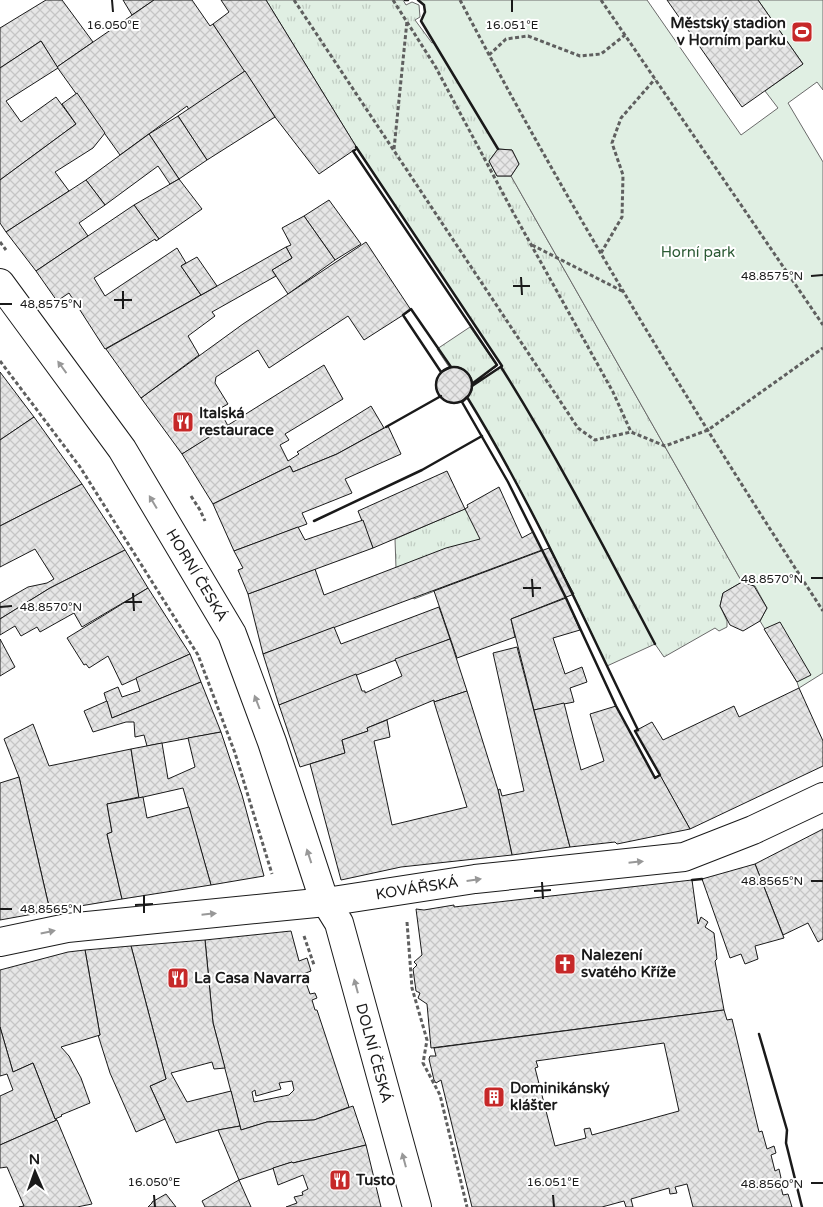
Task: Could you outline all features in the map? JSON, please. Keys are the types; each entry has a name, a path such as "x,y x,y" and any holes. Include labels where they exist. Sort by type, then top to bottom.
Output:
{"street":[{"name":"HORNÍ ČESKÁ","path":"0,283 122,449 232,634 272,742 326,902"},
{"name":"KOVÁŘSKÁ","path":"0,942 67,928 292,906 475,879 684,857 753,830 823,797"},
{"name":"DOLNÍ ČESKÁ","path":"326,902 339,923 417,1207"}],"path":[{"path":"294,0 578,428 595,440 631,432 665,446 708,430 823,348"},
{"path":"393,0 434,66 613,392 631,432"},
{"path":"460,0 601,253 708,430 823,611"},
{"path":"601,0 823,325"},
{"path":"394,150 407,21"},
{"path":"489,55 506,39 528,36 580,56 601,54 626,36"},
{"path":"601,253 622,217 623,175 612,143 621,118 655,79"},
{"path":"531,245 625,292"},
{"path":"0,361 80,467 198,655 234,753 271,872 283,889 300,922 315,968"},
{"path":"406,914 412,988 427,1040 423,1063 440,1095 467,1207"}],"green space":[{"path":"266,0 403,0 406,5 412,2 419,5 420,17 415,20 432,43 434,42 498,149 489,161 497,176 511,176 742,582 723,593 720,606 727,621 727,627 719,631 715,628 664,657 655,644 607,666 541,530 467,397 472,391 472,386 502,366 357,148"},
{"name":"Horní park","path":"418,0 647,0 741,135 778,108 765,91 803,64 758,0 823,0 823,90 817,82 788,103 823,162 823,673 799,688 760,621 767,608 755,586 742,582 511,176 519,164 512,150 498,149 421,21 425,12 424,5"},
{"path":"470,327 497,366 473,383 470,375 461,368 449,367 437,349"},
{"path":"469,507 526,556 414,599 396,568 395,539"}],"building":[{"path":"46,0 62,0 93,42 57,67 41,41 0,68 0,28"},
{"path":"123,0 154,0 132,15"},
{"path":"154,0 192,0 210,26 213,24 245,71 189,110 187,106 120,155 57,67"},
{"path":"221,0 266,0 357,148 319,174 275,117 213,24 229,12"},
{"path":"667,0 758,0 803,64 742,107"},
{"path":"41,41 58,68 6,101 21,122 56,97 76,124 0,180 0,68"},
{"path":"245,71 275,117 207,160 178,116"},
{"path":"77,93 105,133 93,148 55,172 69,191 6,232 0,223 0,180 76,124 62,104"},
{"path":"178,116 207,160 179,179 149,134"},
{"path":"149,134 179,179 170,184 158,166 105,205 86,180"},
{"path":"498,149 512,150 519,164 511,176 497,176 489,161"},
{"path":"179,179 202,209 159,239 134,205"},
{"path":"86,180 105,205 79,223 88,236 36,271 6,232"},
{"path":"329,200 361,244 335,260 304,216"},
{"path":"134,205 159,239 156,241 155,239 94,278 105,296 177,248 186,263 181,266 201,295 105,349 69,293 57,301 36,271"},
{"path":"304,216 335,260 288,294 272,270 292,258 286,247 291,245 282,228"},
{"path":"366,242 411,310 364,340 348,316 269,368 258,350 216,377 215,383 228,404 219,409 228,426 182,454 141,398 243,324"},
{"path":"286,247 292,258 272,270 276,276 212,312 215,316 188,336 199,355 141,398 106,349"},
{"path":"197,257 217,286 201,295 181,266"},
{"path":"324,365 343,399 285,434 289,440 280,445 288,461 299,454 297,452 371,406 384,428 337,454 293,472 290,466 213,504 182,454"},
{"path":"454,367 461,368 467,372 471,378 471,392 467,398 461,402 454,403 447,402 441,398 437,392 436,385 437,378 441,372 447,368"},
{"path":"0,372 34,417 0,440"},
{"path":"34,417 82,484 0,526 0,440"},
{"path":"388,426 401,454 345,479 352,493 302,513 307,524 234,551 213,504 290,466 293,472 337,454"},
{"path":"447,471 465,509 373,548 358,511"},
{"path":"82,484 125,550 50,588 0,619 0,603 28,587 47,583 54,579 35,549 0,567 0,526"},
{"path":"499,487 522,538 533,532 542,550 263,654 248,594 315,569 324,595 446,548 480,539 465,509 468,507 467,505"},
{"path":"363,520 373,548 248,594 238,570 243,568 234,551 298,527 305,540"},
{"path":"549,548 574,594 511,619 515,637 457,658 434,591"},
{"path":"125,550 148,588 82,627 74,613 40,632 37,627 21,636 15,626 0,635 0,619 50,588"},
{"path":"742,582 754,586 767,608 760,621 743,631 730,625 720,606 723,593"},
{"path":"148,588 190,654 122,685 108,656 89,668 86,664 84,665 67,638"},
{"path":"566,598 580,630 553,638 565,674 582,667 587,682 570,688 574,702 534,710 511,619"},
{"path":"439,607 450,639 279,705 263,654 334,627 341,644"},
{"path":"780,622 811,675 797,682 764,629"},
{"path":"0,639 15,667 0,676"},
{"path":"450,639 467,691 434,702 434,700 367,728 368,731 342,740 345,753 300,767 279,705 356,674 362,691 365,691 365,693 402,676 395,659"},
{"path":"517,647 570,847 512,855 498,790 500,789 502,796 524,791 493,653"},
{"path":"190,654 201,682 112,718 104,693 118,687 122,697 140,691 136,678"},
{"path":"201,682 221,732 147,746 144,735 135,737 134,722 126,722 93,732 84,711 107,701 112,718"},
{"path":"799,688 823,741 823,766 690,829 635,731 652,722 663,740 734,706 739,717"},
{"path":"467,691 498,790 512,855 401,867 341,880 310,764 345,753 342,740 368,731 367,728 387,720 390,737 374,741 392,825 467,807 434,702"},
{"path":"564,703 581,770 604,761 590,714 616,706 655,778 660,775 690,829 617,844 615,842 570,847 534,710"},
{"path":"33,724 49,766 131,749 139,797 107,804 112,832 107,834 122,899 50,911 19,777 4,739"},
{"path":"221,732 242,795 264,876 211,885 183,788 139,798 131,749 162,743 168,779 195,767 188,738"},
{"path":"19,777 50,911 0,920 0,783"},
{"path":"143,797 147,818 189,807 211,885 122,899 107,834 112,832 107,804"},
{"path":"823,829 823,939 818,942 808,923 783,935 755,864"},
{"path":"755,864 784,938 755,946 758,959 745,964 741,954 730,958 702,879"},
{"name":"Nalezení svatého Kříže","path":"692,880 698,924 701,917 708,922 705,927 714,933 717,959 715,961 724,1010 431,1048 427,1004 418,998 420,993 416,991 413,969 417,965 414,962 422,955 416,909 424,910 454,905 454,907"},
{"path":"291,931 299,961 307,958 311,971 303,974 310,994 315,993 317,998 312,1000 349,1107 314,1120 267,1122 241,1130 213,1023 205,940","holes":["292,1081 294,1090 289,1095 254,1102 252,1092 255,1090 256,1096 281,1089 279,1083"]},
{"path":"205,940 213,1023 225,1068 214,1069 212,1062 171,1073 187,1102 231,1091 240,1126 218,1130 176,1143 150,1086 166,1079 131,946"},
{"path":"131,946 166,1079 150,1086 165,1119 136,1132 110,1073 98,1035 100,1035 85,950"},
{"path":"85,950 100,1035 61,1047 69,1056 81,1078 90,1103 55,1119 33,1063 13,1072 0,1027 0,970 68,952"},
{"name":"Dominikánský klášter","path":"724,1010 727,1020 732,1019 759,1132 762,1131 767,1149 774,1146 776,1153 771,1155 775,1171 779,1169 781,1178 779,1179 783,1195 788,1194 792,1207 693,1207 687,1184 675,1187 677,1193 670,1194 669,1188 631,1199 633,1207 626,1207 624,1201 602,1207 472,1207 441,1080 436,1083 434,1080 429,1059 430,1056 436,1056 434,1048","holes":["664,1043 679,1111 592,1135 590,1128 584,1129 586,1138 555,1146 535,1068 538,1067 536,1061"]},
{"path":"0,1027 13,1072 33,1063 57,1120 0,1145 0,1096 13,1090 7,1074 0,1076"},
{"path":"353,1106 366,1145 292,1162 239,1180 218,1130 240,1126 241,1130 267,1122 314,1120"},
{"path":"57,1120 92,1204 77,1207 19,1207 24,1206 7,1167 0,1168 0,1145"},
{"name":"Tusto","path":"366,1145 381,1207 286,1207 297,1203 294,1197 303,1195 302,1192 308,1189 303,1175 278,1185 273,1168"},
{"path":"239,1180 251,1207 205,1207 202,1201"},
{"path":"166,1194 176,1207 148,1207 152,1202"}],"wall":[{"path":"418,0 424,5 425,12 421,21 498,149"},
{"path":"355,150 353,151 497,365 473,383 472,386 502,366 356,147"},
{"path":"411,309 451,367 441,372 403,315 411,309"},
{"path":"454,367 461,368 467,372 471,378 472,385 471,392 467,398 461,402 454,403 447,402 441,398 437,392 436,385 437,378 441,372 447,368 454,367"},
{"path":"501,367 600,539 655,644"},
{"path":"386,427 441,396"},
{"path":"467,397 514,478 557,562 638,730 635,731 660,775 655,778 616,706 566,598 508,482 462,402 467,397"},
{"path":"314,521 422,470 482,436"},
{"path":"692,880 702,879"},
{"path":"759,1034 787,1130 786,1143 802,1207"}],"place":[{"name":"Městský stadion v Horním parku","path":"802,32"},
{"name":"Italská restaurace","path":"183,422"},
{"name":"Nalezení svatého Kříže","path":"565,964"},
{"name":"La Casa Navarra","path":"178,978"},
{"name":"Dominikánský klášter","path":"494,1097"},
{"name":"Tusto","path":"340,1180"}]}
